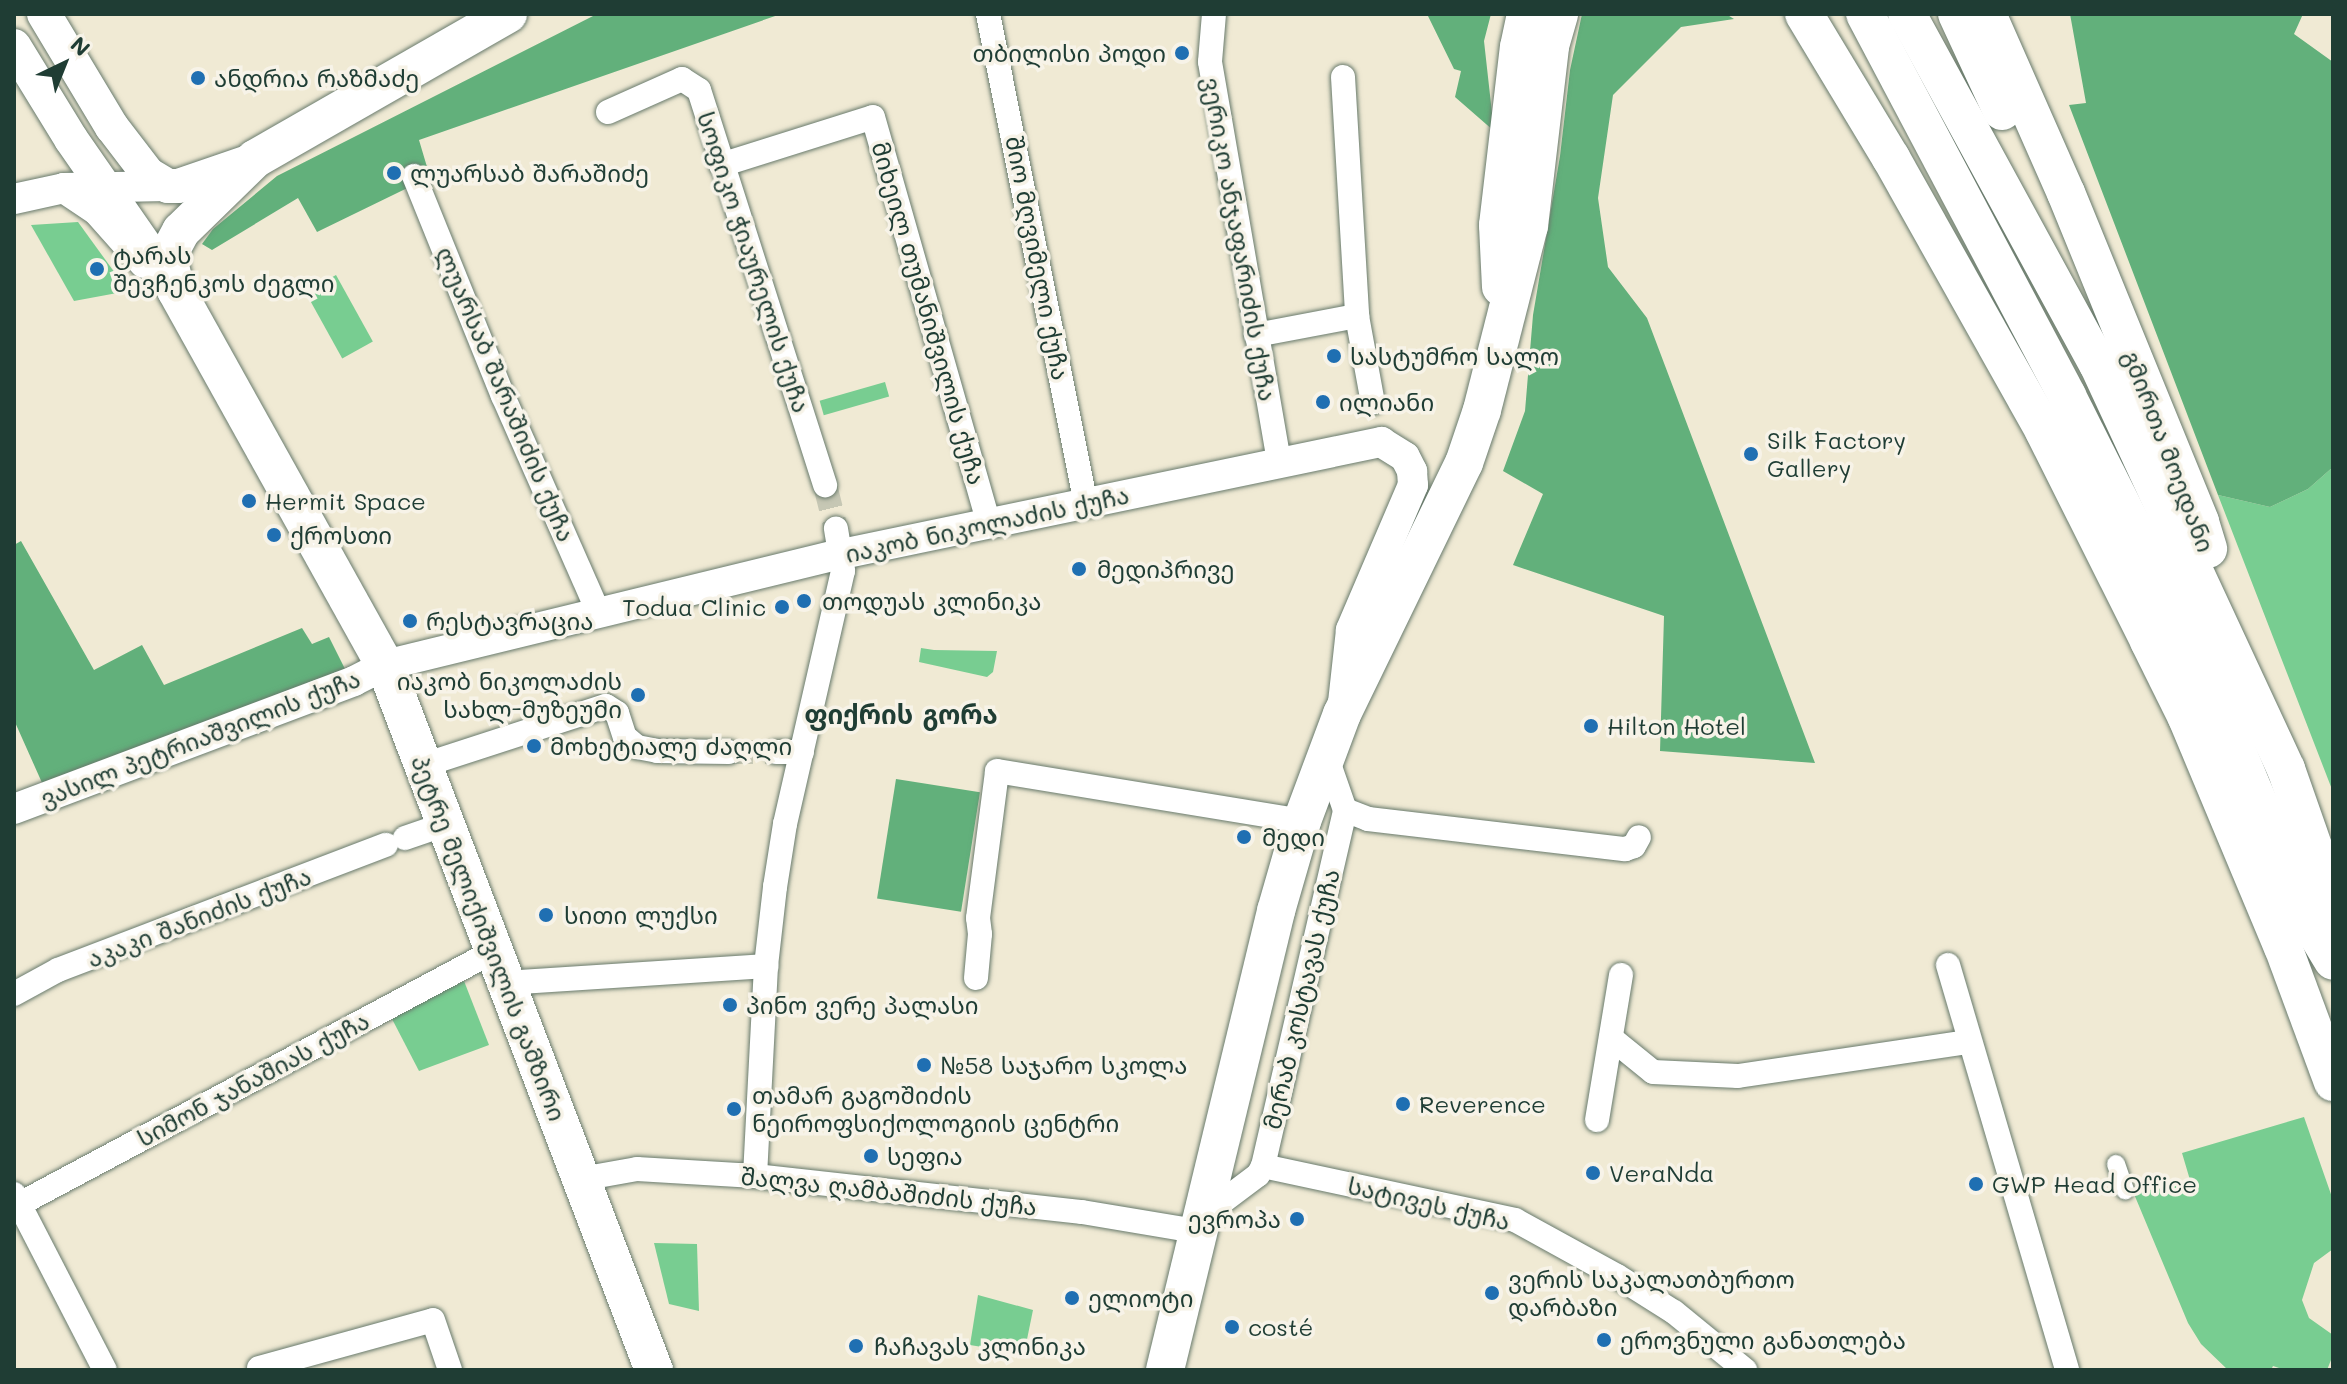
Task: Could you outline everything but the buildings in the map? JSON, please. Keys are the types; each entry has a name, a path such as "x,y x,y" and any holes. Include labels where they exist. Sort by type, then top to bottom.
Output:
{"main road":[{"path":"44,14 128,151 148,174 168,186 195,182 255,159 508,14"},
{"name":"მერაბ კოსტავას ქუჩა","path":"1503,318 1498,225 1519,47 1526,14"},
{"name":"მერაბ კოსტავას ქუჩა","path":"1165,1370 1198,1225 1302,821 1342,714 1363,638 1472,443 1529,226 1550,46 1559,14"},
{"path":"1804,14 1885,147 2044,431 2149,641 2187,718 2283,947 2333,1082"},
{"path":"1865,14 2067,396 2333,845"},
{"name":"გმირთა მოედანი","path":"1907,14 2098,364"},
{"name":"გმირთა მოედანი","path":"1957,14 2056,234 2098,364 2209,638"},
{"name":"გმირთა მოედანი","path":"1987,14 2066,193 2200,522 2213,567 2209,638"},
{"name":"პეტრე მელიქიშვილის გამზირი","path":"14,46 115,186 385,665 581,1179 646,1366"},
{"path":"176,290 170,258 177,236 255,159"},
{"path":"2067,396 2149,641"},
{"path":"2044,431 2112,529 2209,638 2262,808 2306,916 2333,961"},
{"path":"2286,769 2333,903"},
{"path":"2283,947 2333,1023"}],"street":[{"name":"შიო მღვიმელი ქუჩა","path":"988,14 1086,503"},
{"name":"ვერიკო ანჯაფარიძის ქუჩა","path":"1214,14 1210,62 1279,463"},
{"path":"1343,77 1357,316 1373,403"},
{"name":"სოფიკო ჭიაურელის ქუჩა","path":"608,112 682,79 699,90 825,485"},
{"name":"მიხეილ თუმანიშვილის ქუჩა","path":"721,165 873,117 989,523"},
{"name":"ლუარსაბ შარაშიძის ქუჩა","path":"414,176 503,396 598,611"},
{"path":"14,199 64,188 168,186"},
{"path":"64,188 97,210 136,256 176,290"},
{"path":"1256,335 1357,316"},
{"name":"იაკობ ნიკოლაძის ქუჩა","path":"385,665 598,611 839,542 989,523 1381,442 1397,450 1411,466 1414,480 1363,638"},
{"path":"755,1176 766,966 785,824 843,571 839,542"},
{"name":"ვასილ პეტრიაშვილის ქუჩა","path":"14,809 325,692 385,665"},
{"path":"424,765 606,706 617,713 625,737 637,747 729,752"},
{"path":"776,752 802,752"},
{"path":"1326,753 1345,810 1368,819 1625,849 1634,846 1639,837"},
{"path":"976,978 980,934 978,918 997,771 1302,821"},
{"name":"მერაბ კოსტავას ქუჩა","path":"1263,1166 1345,810"},
{"name":"აკაკი შანიძის ქუჩა","path":"14,994 58,970 446,824"},
{"path":"1948,965 2067,1370"},
{"path":"499,967 766,966"},
{"name":"სიმონ ჯანაშიას ქუჩა","path":"16,1202 499,967"},
{"path":"1597,1120 1621,975"},
{"path":"1611,1038 1653,1072 1738,1076 1969,1042"},
{"path":"2116,1164 2125,1190"},
{"path":"1198,1225 1258,1175 1263,1166"},
{"name":"სატივეს ქუჩა","path":"1263,1166 1515,1220 1626,1281 1674,1312 1745,1370"},
{"name":"შალვა ღამბაშიძის ქუჩა","path":"581,1179 637,1169 755,1176 1198,1225"},
{"path":"16,1202 105,1370"},
{"path":"259,1368 433,1320 450,1370"}],"green space":[{"path":"597,14 781,14 419,140 430,177 317,232 298,198 212,250 202,244 213,229 277,176"},
{"path":"1427,14 1491,14 1484,41 1494,131 1455,97 1461,71 1454,69"},
{"path":"1582,14 1726,14 1734,19 1681,27 1613,95 1598,198 1608,267 1647,318 1815,763 1660,751 1664,616 1513,565 1543,494 1503,471 1525,411 1533,315 1560,156 1570,70"},
{"path":"2070,14 2303,14 2294,34 2333,62 2333,467 2308,489 2270,507 2218,495 2069,105 2086,103"},
{"path":"78,222 128,291 74,301 31,225"},
{"path":"336,275 373,341 342,358 305,292"},
{"path":"885,382 889,396 824,415 820,401"},
{"path":"2333,467 2333,792 2218,495 2270,507 2308,489"},
{"path":"21,541 94,670 142,645 164,685 302,628 312,644 329,637 348,675 43,785 14,720 14,545"},
{"path":"921,648 997,651 993,672 987,677 919,662"},
{"path":"896,779 980,792 961,912 877,899"},
{"path":"464,981 489,1045 419,1071 391,1017"},
{"path":"2304,1117 2333,1200 2333,1249 2314,1263 2302,1300 2309,1318 2333,1335 2333,1355 2327,1370 2285,1370 2273,1366 2271,1370 2228,1370 2201,1344 2188,1323 2134,1194 2190,1180 2182,1153"},
{"path":"654,1243 697,1244 699,1311 669,1304"},
{"path":"978,1295 1033,1310 1024,1354 970,1345"}],"tunnel":[{"path":"825,485 836,529"},
{"path":"729,752 776,752"}],"place":[{"name":"თბილისი პოდი","path":"1182,53"},
{"name":"ანდრია რაზმაძე","path":"198,78"},
{"name":"ლუარსაბ შარაშიძე","path":"394,173"},
{"name":"ტარას შევჩენკოს ძეგლი","path":"97,269"},
{"name":"სასტუმრო სალო","path":"1334,356"},
{"name":"ილიანი","path":"1323,402"},
{"name":"Silk Factory Gallery","path":"1751,454"},
{"name":"Hermit Space","path":"249,501"},
{"name":"ქროსთი","path":"274,535"},
{"name":"მედიპრივე","path":"1079,569"},
{"name":"თოდუას კლინიკა","path":"804,601"},
{"name":"Todua Clinic","path":"782,607"},
{"name":"რესტავრაცია","path":"410,621"},
{"name":"იაკობ ნიკოლაძის სახლ-მუზეუმი","path":"638,695"},
{"name":"Hilton Hotel","path":"1591,726"},
{"name":"მოხეტიალე ძაღლი","path":"534,746"},
{"name":"მედი","path":"1244,837"},
{"name":"სითი ლუქსი","path":"546,915"},
{"name":"პინო ვერე პალასი","path":"730,1005"},
{"name":"№58 საჯარო სკოლა","path":"924,1065"},
{"name":"Reverence","path":"1403,1104"},
{"name":"თამარ გაგოშიძის ნეიროფსიქოლოგიის ცენტრი","path":"734,1109"},
{"name":"სეფია","path":"871,1156"},
{"name":"VeraNda","path":"1593,1173"},
{"name":"GWP Head Office","path":"1976,1184"},
{"name":"ევროპა","path":"1297,1219"},
{"name":"ვერის საკალათბურთო დარბაზი","path":"1492,1293"},
{"name":"ელიოტი","path":"1072,1298"},
{"name":"costé","path":"1232,1327"},
{"name":"ეროვნული განათლება","path":"1604,1340"},
{"name":"ჩაჩავას კლინიკა","path":"856,1346"}],"district":[{"name":"ფიქრის გორა","path":"901,715"}]}
